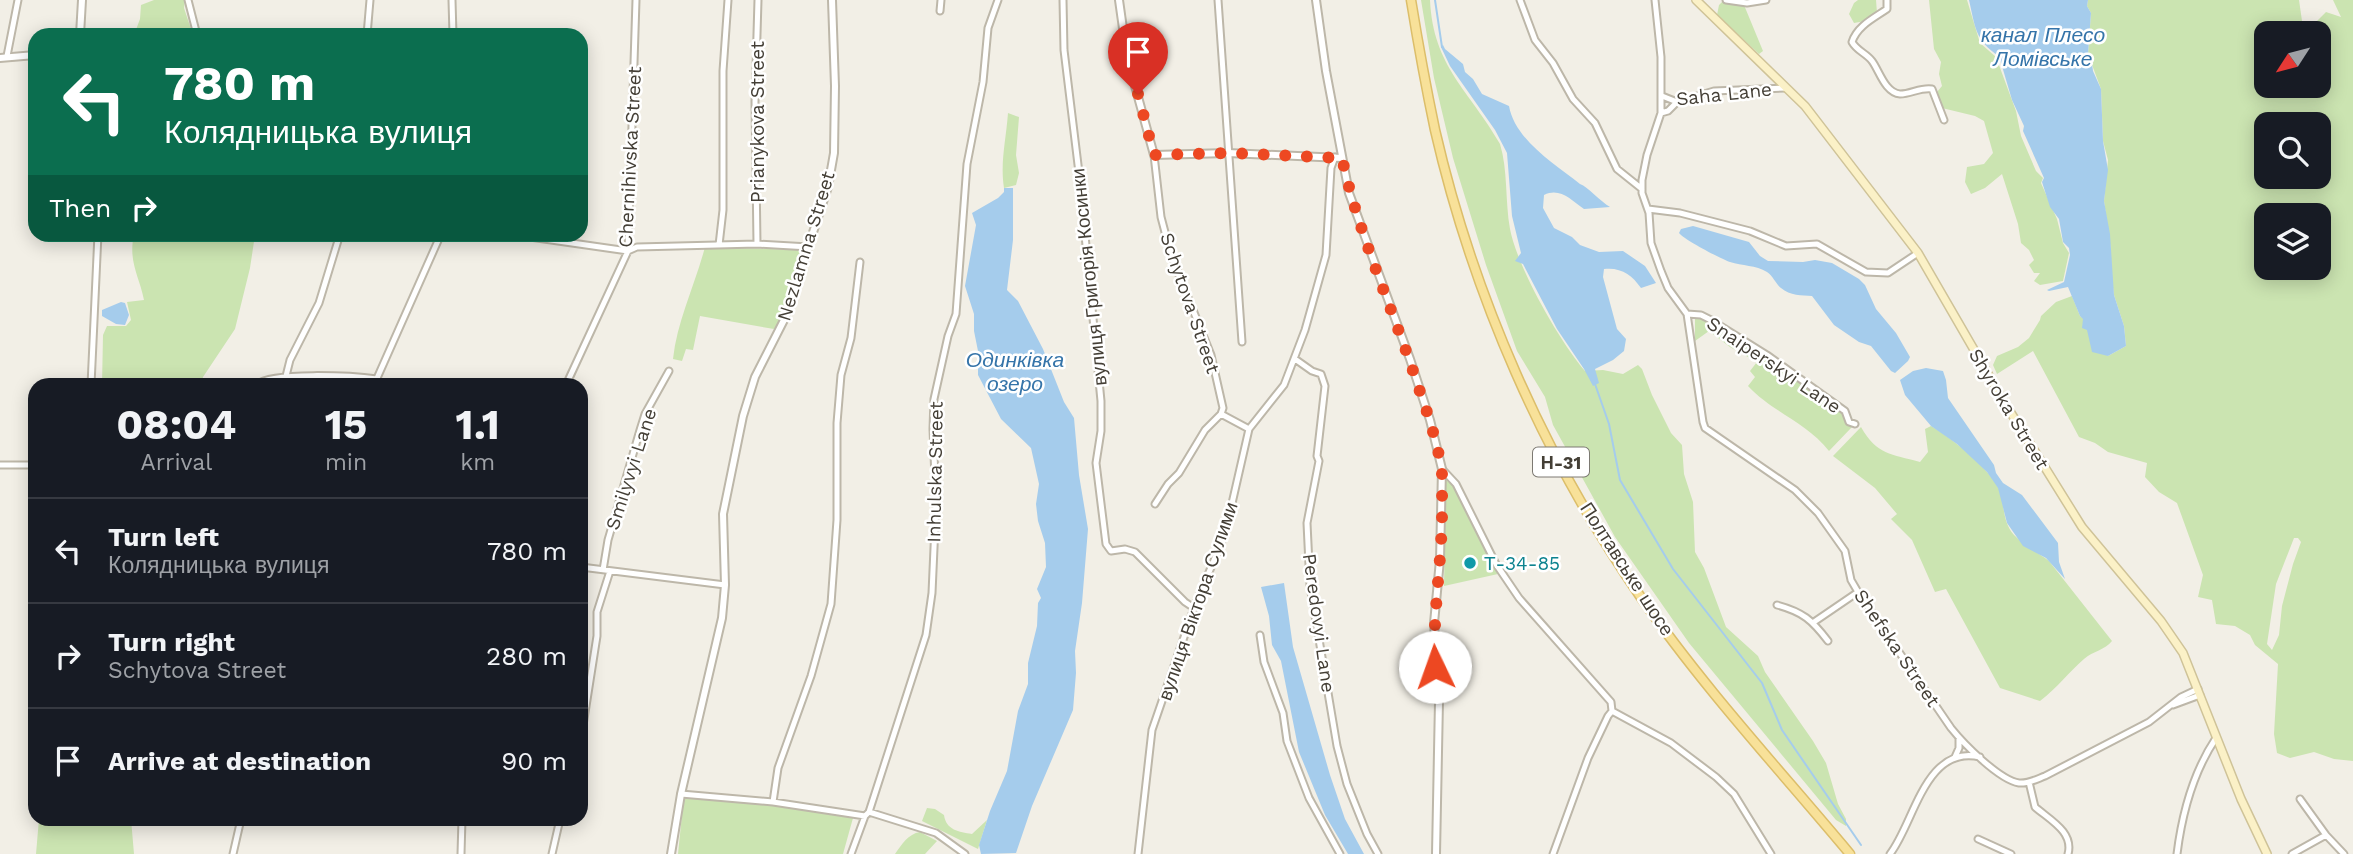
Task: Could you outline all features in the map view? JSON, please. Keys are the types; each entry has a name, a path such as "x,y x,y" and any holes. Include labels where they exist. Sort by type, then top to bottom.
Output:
{"main road":[{"name":"Полтавське шосе","path":"1411,0 1436,132 1464,232 1505,346 1540,424 1591,518 1641,597 1703,680 1850,854"},
{"name":"Shyroka Street","path":"1699,1 1788,88 1837,145 1918,253 2006,405 2082,527 2174,639 2267,854"}],"street":[{"path":"18,0 3,57 28,55"},
{"path":"80,28 82,0"},
{"path":"188,0 195,28"},
{"path":"368,28 370,0"},
{"path":"452,0 453,28"},
{"name":"Chernihivska Street","path":"569,378 628,251 636,0"},
{"path":"719,245 723,210 723,71 728,0"},
{"name":"Prianykova Street","path":"757,244 755,102 758,0"},
{"name":"Nezlamna Street","path":"671,854 681,794 722,618 725,585 723,514 743,416 755,377 784,320 828,187 834,153 832,0"},
{"path":"940,11 941,0"},
{"name":"Inhulska Street","path":"851,854 867,814 926,635 936,503 934,400 945,346 956,314 967,164 983,82 988,28 998,0"},
{"name":"вулиця Григорія Косинки","path":"1063,0 1064,50 1079,173 1102,415 1096,455 1106,544 1111,551 1125,548 1135,552 1194,608"},
{"name":"Schytova Street","path":"1119,0 1127,57 1154,155 1161,217 1178,273 1211,355 1222,399 1221,414"},
{"path":"1218,0 1242,342"},
{"path":"1316,0 1338,157 1359,223 1410,359 1430,420 1442,469 1440,560 1434,623 1438,701 1436,854"},
{"path":"1520,0 1535,40 1553,63 1579,107 1595,123 1617,169 1642,189"},
{"path":"1642,189 1647,155 1661,113 1661,57 1655,0"},
{"path":"1727,0 1747,3 1766,0"},
{"path":"1887,0 1887,9 1864,25 1852,42 1856,49 1870,59 1893,92 1900,94 1923,88 1932,89 1944,120"},
{"name":"Saha Lane","path":"1662,95 1677,102 1714,91 1788,88"},
{"path":"1661,113 1668,111 1677,102"},
{"path":"1154,155 1228,153 1338,157"},
{"name":"вулиця Віктора Сулими","path":"1138,854 1152,730 1194,608 1225,534 1249,429 1284,384 1295,359 1326,255 1331,168 1338,157"},
{"name":"Shefska Street","path":"1642,189 1648,209 1651,243 1661,271 1668,288 1687,314 1706,428 1795,490 1818,513 1844,551 1851,580 1858,592 1959,739 2006,777 2019,783 2029,782"},
{"path":"1648,209 1680,213 1750,231 1786,246 1817,244 1866,272 1888,273 1918,253"},
{"path":"91,378 99,242"},
{"path":"286,376 290,360 319,303 338,242"},
{"path":"378,378 437,242"},
{"path":"565,242 628,251 638,247 757,244 809,247"},
{"path":"773,802 778,768 811,676 831,604 837,520 837,424 841,375 851,338 860,262"},
{"name":"Snaiperskyi Lane","path":"1687,314 1702,315 1767,355 1845,411 1849,422 1855,424"},
{"name":"Peredovyi Lane","path":"1295,359 1321,374 1325,386 1317,456 1319,461 1307,523 1310,586 1337,746 1347,784 1378,854"},
{"name":"Smilyvyi Lane","path":"588,693 597,636 597,612 607,570 608,540 645,414 669,371"},
{"path":"270,378 316,378"},
{"path":"1155,504 1179,473 1205,430 1221,414 1249,429"},
{"path":"0,465 28,466"},
{"path":"2,466 28,466"},
{"path":"1442,469 1456,484 1499,568 1520,598 1611,702 1612,710 1587,758 1553,854"},
{"path":"588,568 725,585"},
{"path":"1814,622 1858,592"},
{"path":"1777,605 1796,610 1814,622 1828,641"},
{"path":"1260,635 1264,662 1283,713 1287,741 1309,798 1340,854"},
{"path":"2068,854 2071,844 2069,838 2047,815 2035,807 2029,782 2149,722 2189,692 2199,692"},
{"path":"1612,710 1671,743 1716,777 1734,794 1771,854"},
{"path":"2177,854 2180,828 2202,759 2216,737"},
{"path":"1890,854 1898,844 1911,811 1929,780 1955,757 1959,739"},
{"path":"1955,757 1982,758"},
{"path":"681,794 867,814 936,833 965,854"},
{"path":"2300,799 2326,835 2344,854"},
{"path":"233,854 240,826"},
{"path":"461,854 462,826"},
{"path":"552,854 558,826"},
{"path":"2292,854 2326,835"},
{"path":"1978,839 2011,854"}],"green space":[{"path":"154,0 185,0 184,8 191,28 137,28 141,5"},
{"path":"1421,0 1430,0 1438,43 1446,61 1500,144 1510,229 1530,283 1552,323 1585,371 1603,370 1623,374 1638,365 1642,369 1671,433 1682,445 1684,474 1693,502 1695,552 1704,568 1726,627 1758,656 1765,672 1813,741 1826,763 1838,804 1846,819 1846,826 1836,820 1689,643 1615,537 1553,425 1545,397 1517,351 1486,265 1453,158 1434,78"},
{"path":"1858,0 1876,0 1877,13 1865,21 1854,23 1849,14"},
{"path":"1929,0 1967,0 1980,43 1996,57 2016,111 2021,136 2036,171 2043,178 2041,183 2069,253 2063,281 2040,285 2034,281 2040,273 2034,273 2029,265 2034,260 2029,250 2021,243 2018,224 2002,174 1985,188 1971,194 1965,182 1967,167 1984,164 1993,153 1984,121 1975,116 1942,108 1937,92 1942,86 1939,74 1941,62 1934,49"},
{"path":"2088,0 2299,0 2302,21 2254,21 2254,98 2331,98 2331,21 2317,21 2326,12 2341,17 2333,0 2353,0 2353,761 2334,759 2314,752 2290,758 2277,753 2274,734 2278,664 2255,645 2250,635 2235,626 2216,624 2212,600 2198,597 2203,575 2177,503 2159,492 2145,477 2147,463 2108,452 2079,437 2033,351 1997,374 1993,365 1997,356 2018,347 2029,338 2041,316 2056,302 2072,296 2080,316 2084,319 2093,346 2108,356 2126,346 2110,266 2111,251 2104,201 2108,160 2103,141 2101,89 2088,54 2091,13 2087,6","holes":["2294,538 2301,542 2282,606 2279,635 2272,650 2267,644 2276,584"]},
{"path":"1722,2 1744,5 1763,51 1759,54 1717,15"},
{"path":"1008,113 1019,117 1016,155 1019,173 1016,185 1004,188 1003,160"},
{"path":"254,242 235,329 203,378 102,378 103,335 107,326 126,326 131,320 127,302 144,300 133,261 133,244"},
{"path":"705,247 804,250 781,319 774,329 700,316 693,350 686,349 682,361 673,359 682,317"},
{"path":"1695,318 1707,320 1845,412 1852,427 1829,451 1810,432 1748,386 1755,377 1750,371 1757,362 1709,331 1695,341"},
{"path":"1931,426 1959,446 1987,472 1999,489 2010,530 2049,561 2112,641 2084,659 2040,701 2000,688 1946,589 1935,592 1912,540 1891,519 1897,514 1875,488 1833,456 1861,427 1879,448 1893,455 1920,462 1928,452 1925,429"},
{"path":"1446,480 1457,489 1498,574 1444,586"},
{"path":"684,795 853,818 843,854 678,854"},
{"path":"927,808 935,809 944,815 950,827 972,834 987,820 978,849 922,821"},
{"path":"38,826 132,826 134,854 36,854"},
{"path":"920,832 937,841 925,854 895,854 909,837"}],"water":[{"name":"канал Плесо Ломівське","path":"1969,0 2088,0 2087,6 2091,13 2088,54 2101,89 2103,141 2108,170 2104,201 2110,234 2114,295 2124,326 2126,346 2108,356 2092,352 2087,330 2082,328 2083,319 2068,287 2047,290 2064,282 2069,248 2063,242 2059,219 2050,207 2042,182 2044,178 2023,131 2024,126 2012,100 1999,56 1981,39"},
{"path":"1443,45 1463,64 1465,72 1482,94 1509,106 1519,130 1537,150 1610,207 1584,209 1560,194 1544,195 1543,208 1554,228 1572,237 1580,245 1599,252 1623,251 1645,266 1656,283 1641,288 1626,273 1616,269 1604,269 1603,277 1617,329 1626,339 1624,351 1595,369 1599,383 1593,386 1557,329 1523,264 1515,261 1521,253 1512,216 1507,153 1495,130 1450,66 1441,47"},
{"name":"Одинківка озеро","path":"1004,188 1013,188 1013,240 1007,290 1018,301 1043,349 1064,402 1074,418 1079,475 1088,529 1075,651 1073,710 1032,806 1016,853 981,854 979,845 1007,771 1018,711 1028,684 1028,663 1041,598 1037,589 1046,567 1045,543 1036,504 1039,484 1031,448 1001,419 978,375 974,314 965,286 976,225 972,213 998,198"},
{"path":"1693,226 1749,242 1760,256 1768,261 1815,260 1832,263 1859,279 1865,285 1876,309 1896,333 1910,357 1908,361 1895,373 1891,371 1871,346 1859,342 1834,325 1812,296 1785,291 1767,272 1725,260 1679,233 1681,229"},
{"path":"121,302 125,303 129,315 125,325 116,324 102,316 102,310"},
{"path":"1926,368 1943,371 1948,398 1994,465 1996,473 2003,483 2022,495 2058,543 2059,562 2065,579 2046,558 2023,546 2007,523 1998,488 1987,472 1957,444 1931,426 1905,395 1900,380 1913,371"},
{"path":"1284,583 1293,647 1330,775 1345,819 1364,854 1348,854 1325,815 1299,752 1281,661 1272,645 1269,616 1261,587"}],"waterway":[{"path":"1435,0 1442,47"},
{"path":"1595,384 1609,424 1620,480 1673,569 1762,683 1782,730 1861,845"}],"place":[{"name":"Т-34-85","path":"1470,563"}],"route":[{"path":"1138,94 1154,155 1228,153 1342,158 1362,233 1403,340 1430,420 1442,469 1440,560 1433,638 1435,667"}]}
